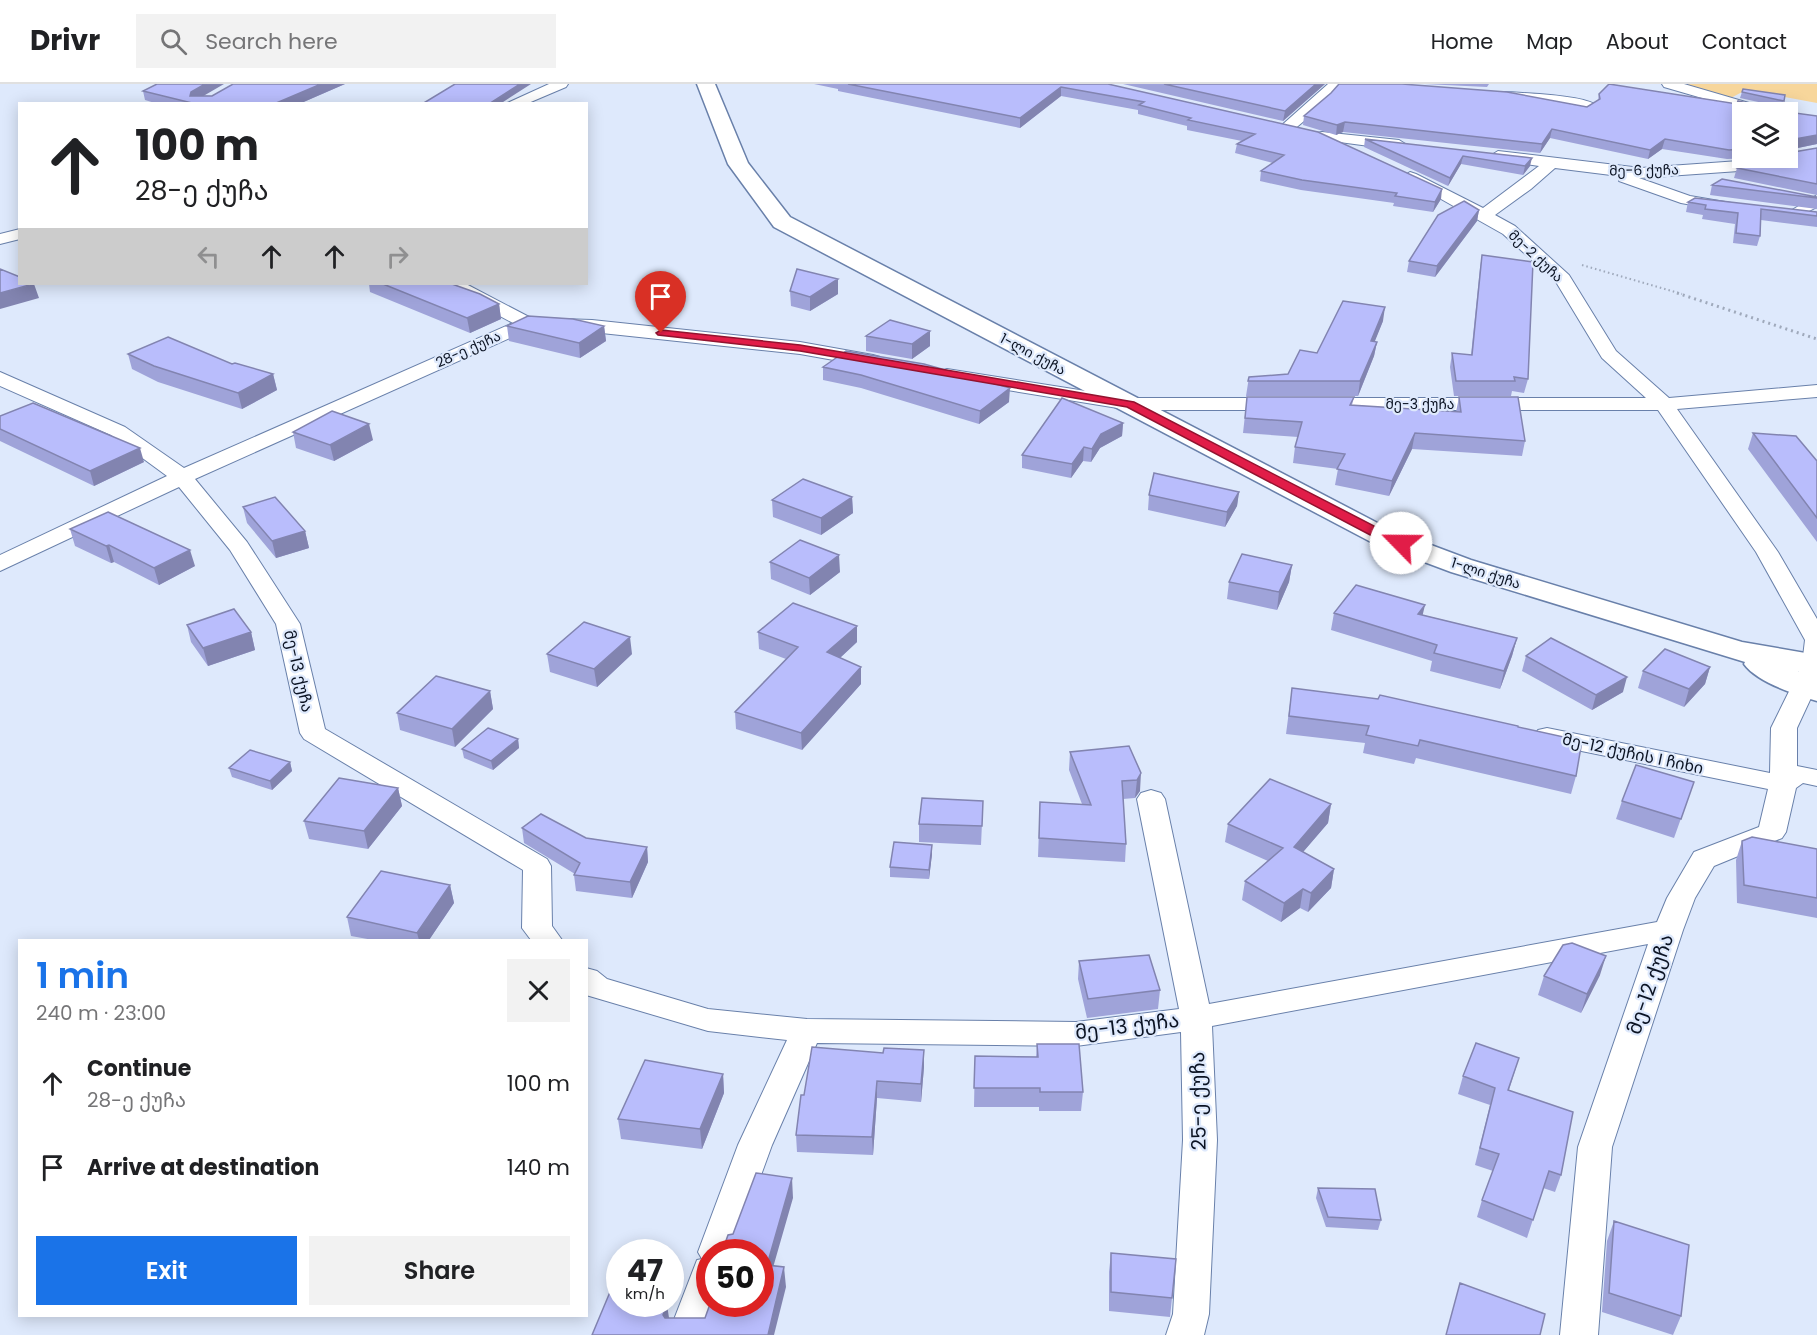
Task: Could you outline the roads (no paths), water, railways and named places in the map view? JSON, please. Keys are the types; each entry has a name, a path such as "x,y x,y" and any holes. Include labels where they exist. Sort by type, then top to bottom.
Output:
{"main road":[{"name":"1-ლი ქუჩა","path":"706,84 738,164 782,222 1381,536 1461,566 1737,651 1814,665"}],"street":[{"path":"517,102 561,84"},
{"path":"1336,84 1323,98 1281,126 1322,136 1414,146"},
{"path":"1542,98 1560,84"},
{"path":"1669,84 1732,103"},
{"path":"1495,95 1542,98 1590,106"},
{"path":"1322,136 1373,160"},
{"name":"მე-6 ქუჩა","path":"1484,154 1602,170 1654,171 1732,166"},
{"path":"1485,214 1525,186 1553,162"},
{"name":"მე-2 ქუჩა","path":"1393,169 1485,214 1538,254 1563,279 1609,354 1664,404 1767,552 1814,665"},
{"path":"1602,170 1688,200 1738,208"},
{"path":"1654,171 1723,182"},
{"path":"1792,196 1816,206"},
{"path":"1774,212 1795,213 1816,206"},
{"path":"0,239 18,234"},
{"path":"456,285 527,322"},
{"name":"28-ე ქუჩა","path":"0,564 182,477 527,322 592,326 800,348 891,365"},
{"path":"926,371 1130,404"},
{"name":"მე-13 ქუჩა","path":"0,378 26,392 118,431 182,477 239,548 288,624 313,733 537,866 537,928 546,939"},
{"name":"მე-3 ქუჩა","path":"1130,404 1664,404 1817,391"},
{"name":"მე-12 ქუჩა","path":"1579,1335 1595,1147 1668,930 1681,898 1704,860 1773,832 1783,784 1784,728 1814,665"},
{"name":"მე-12 ქუჩის I ჩიხი","path":"1527,732 1783,784 1799,774 1817,778"},
{"name":"25-ე ქუჩა","path":"1151,799 1196,1018 1200,1140 1191,1314 1185,1335"},
{"name":"მე-13 ქუჩა","path":"588,981 596,987 708,1020 807,1031 1076,1034 1196,1018 1668,930"},
{"path":"721,1239 754,1145 807,1031"},
{"path":"687,1335 696,1310"}]}
